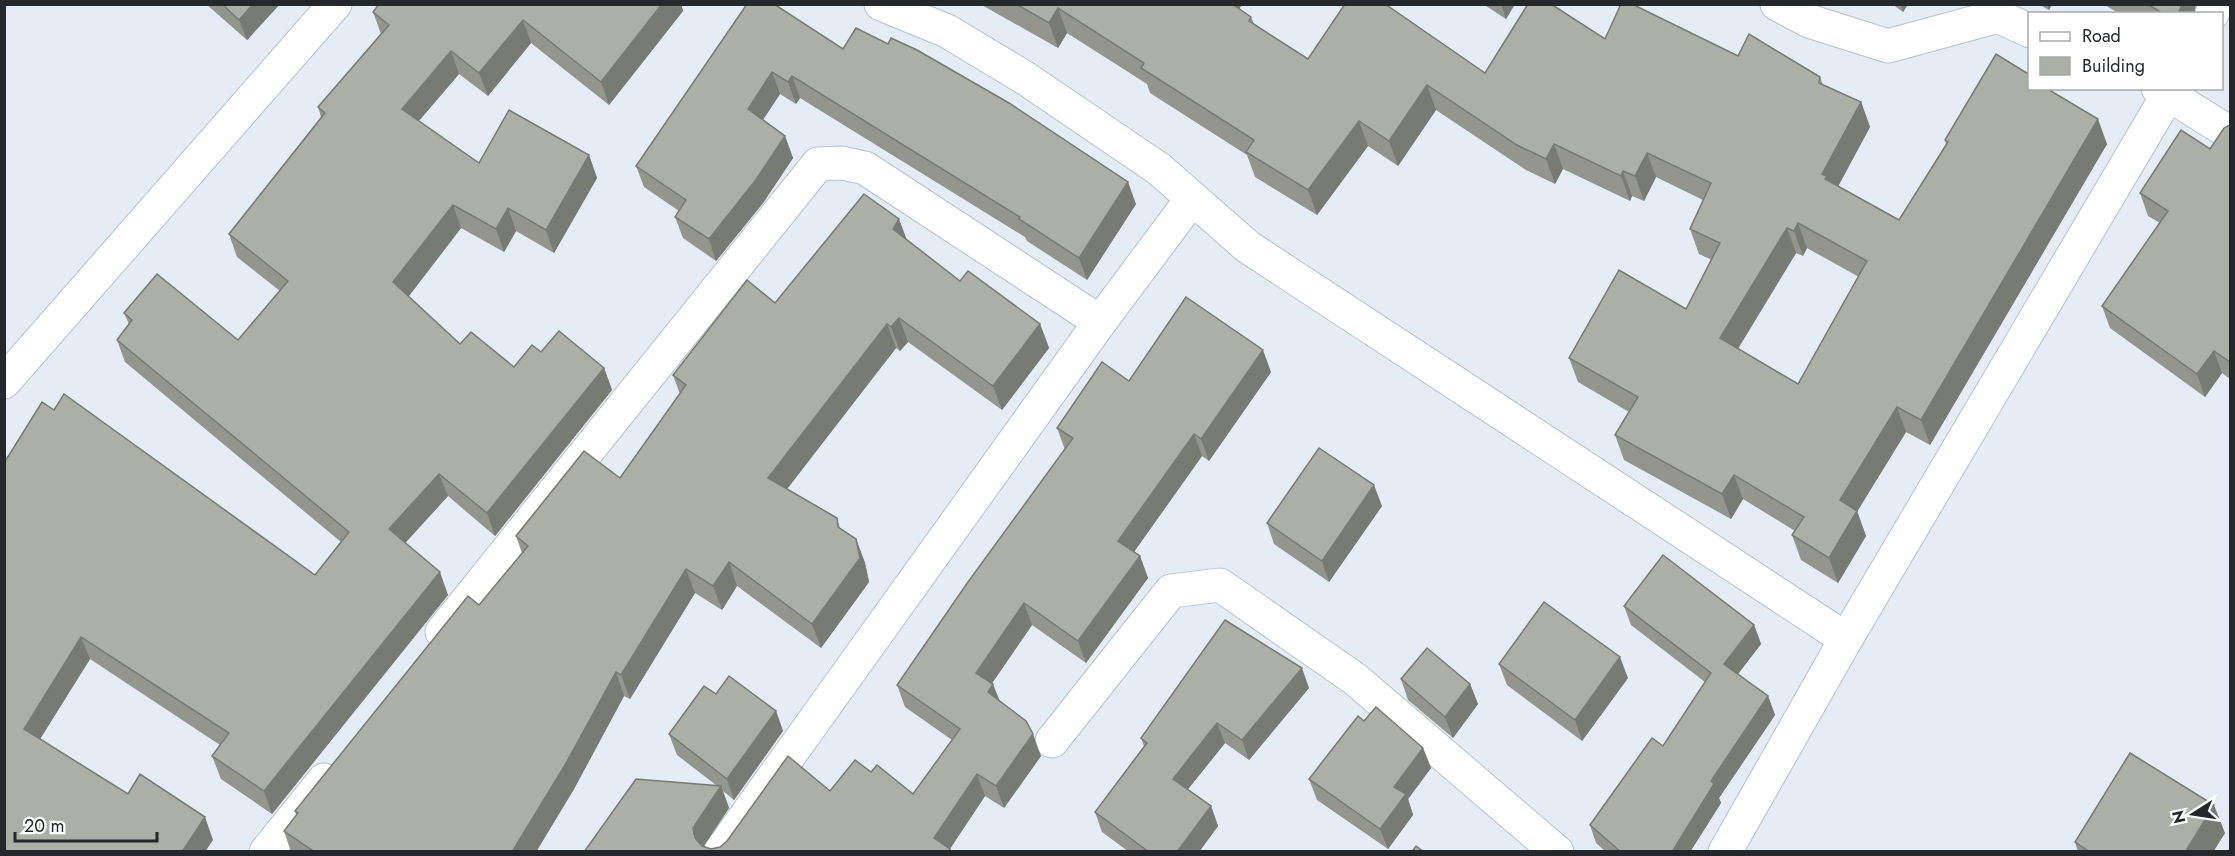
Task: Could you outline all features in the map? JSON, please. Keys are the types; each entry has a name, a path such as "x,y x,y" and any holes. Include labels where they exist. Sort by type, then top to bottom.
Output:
{"street":[{"path":"4,382 335,4"},
{"path":"881,4 947,31 1025,78 1159,169 1191,200 1248,248 1846,639"},
{"path":"1777,4 1809,21 1888,46 1998,16 2028,30"},
{"path":"1725,852 1846,639 2166,90 2230,133"},
{"path":"422,657 818,164 842,163 865,168 1100,322"},
{"path":"720,852 1100,322 1191,200"},
{"path":"1052,741 1171,591 1220,585 1355,679 1557,852"},
{"path":"266,852 341,759"}],"building":[{"path":"222,4 253,4 239,20"},
{"path":"379,4 662,4 601,82 523,20 479,73 451,51 402,109 479,163 509,110 589,155 546,230 508,208 496,229 453,205 393,282 460,344 471,332 514,367 532,345 541,352 559,331 604,368 487,513 439,474 389,529 440,572 264,791 212,756 229,733 81,637 24,729 128,794 140,774 205,817 182,852 4,852 4,459 6,460 42,402 54,410 64,394 315,575 349,532 117,340 132,320 124,313 157,274 238,340 288,281 229,234 325,113 318,107 389,25 373,12"},
{"path":"747,4 774,4 843,49 856,28 888,44 891,38 917,50 1009,103 1128,182 1079,258 1019,219 1020,217 792,76 788,82 772,72 748,109 785,136 755,181 709,239 675,217 686,200 636,166"},
{"path":"1016,4 1232,4 1251,17 1249,21 1308,59 1345,4 1385,4 1485,73 1528,4 1551,4 1605,39 1621,4 1632,4 1738,56 1749,34 1820,77 1819,83 1861,102 1822,174 1827,176 1825,179 1899,220 1948,142 1945,140 1996,54 2028,74 2028,90 2049,90 2098,119 1921,420 1897,407 1840,500 1857,511 1829,558 1792,535 1804,517 1734,475 1722,494 1615,435 1638,397 1569,358 1619,270 1686,309 1720,243 1690,229 1711,183 1647,153 1635,176 1623,171 1621,176 1554,144 1546,159 1517,145 1427,85 1389,141 1359,121 1308,190 1246,152 1254,140 1141,68 1144,63 1058,8 1049,23","holes":["1798,223 1867,261 1798,384 1720,338 1787,228 1794,231"]},
{"path":"2147,4 2182,4 2179,12 2161,12"},
{"path":"2230,125 2230,362 2214,351 2197,374 2102,306 2168,211 2140,193 2181,130 2210,149 2224,128"},
{"path":"864,194 899,219 893,229 960,281 968,271 1040,324 993,386 899,318 891,327 887,324 768,478 837,518 838,527 856,539 860,558 812,624 729,562 713,586 686,569 621,675 616,672 565,765 512,852 315,852 284,831 298,813 295,811 468,596 479,605 528,546 516,536 584,451 620,478 686,385 673,375 747,280 775,303"},
{"path":"1186,297 1263,350 1201,439 1194,434 1118,541 1140,556 1078,641 1024,603 976,673 993,684 988,692 1026,721 1033,734 996,786 977,774 934,838 950,849 948,852 584,852 636,779 721,786 693,828 695,838 702,846 711,849 720,847 727,841 788,756 830,791 855,760 871,772 877,765 913,794 960,729 897,685 968,582 1073,438 1057,428 1102,362 1129,381"},
{"path":"1319,448 1374,485 1322,561 1267,523"},
{"path":"1663,555 1754,625 1724,664 1768,696 1711,781 1714,784 1672,852 1621,852 1590,825 1652,738 1663,746 1711,673 1624,606"},
{"path":"1544,602 1620,657 1575,720 1499,664"},
{"path":"1225,620 1302,668 1242,740 1217,723 1173,779 1211,806 1177,852 1149,852 1095,812 1147,743 1141,738"},
{"path":"1427,648 1470,684 1445,717 1401,679"},
{"path":"729,676 776,711 727,779 669,734 704,686 716,694"},
{"path":"1376,707 1423,748 1394,787 1406,794 1380,829 1309,779 1358,716 1364,721"},
{"path":"2130,753 2214,805 2187,849 2191,852 2090,852 2075,842"},
{"path":"1416,846 1424,852 1412,852"}]}
